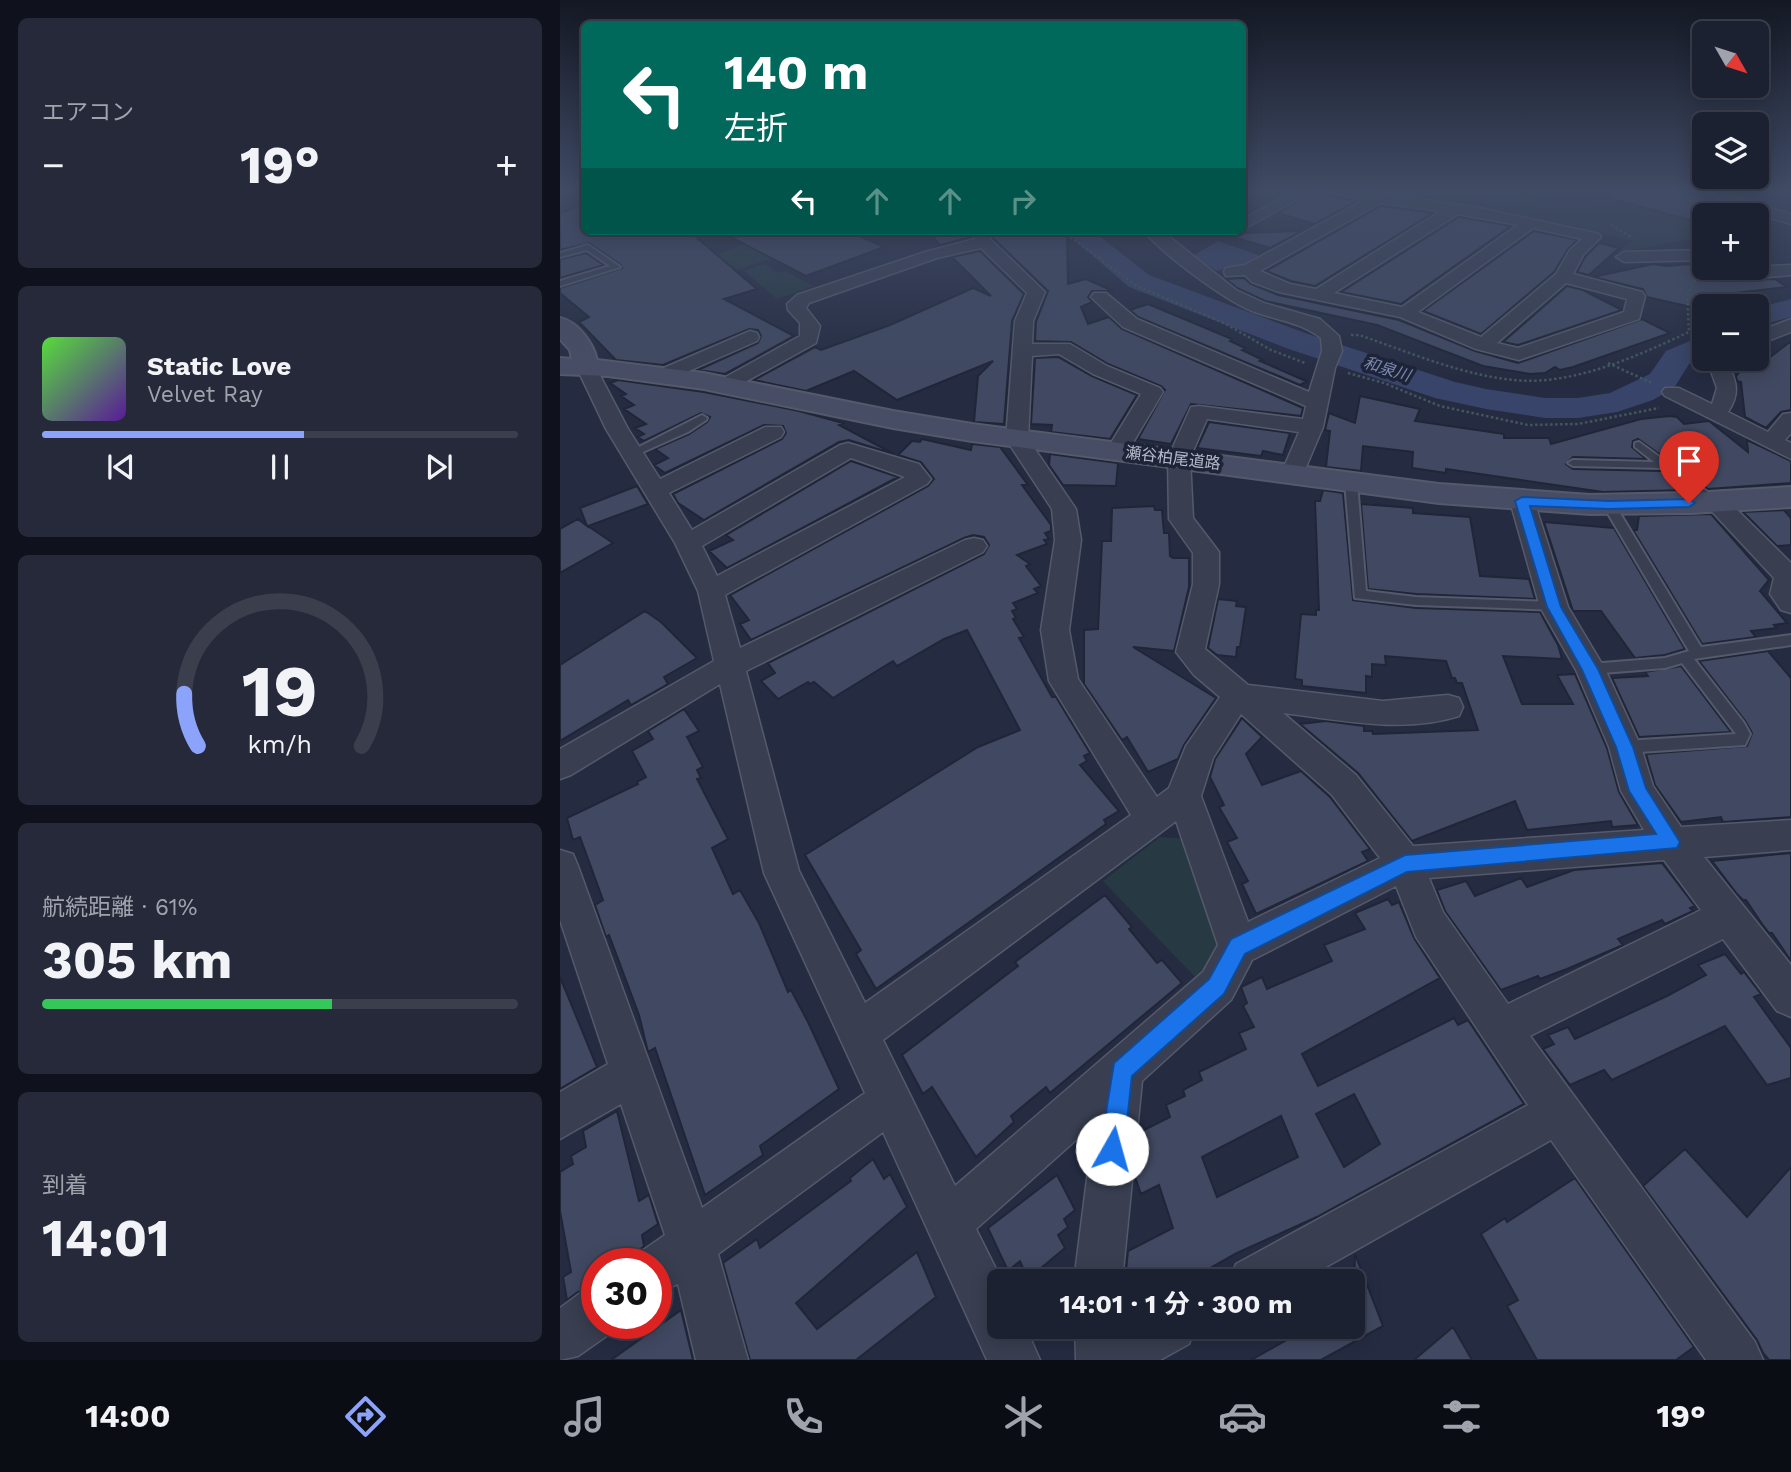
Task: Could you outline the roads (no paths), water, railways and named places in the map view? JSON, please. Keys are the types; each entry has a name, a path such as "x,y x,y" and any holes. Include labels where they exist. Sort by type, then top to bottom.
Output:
{"main road":[{"path":"560,325 582,348 573,366"},
{"name":"瀬谷柏尾道路","path":"573,366 666,374 729,383 937,427 1351,483 1522,501 1609,505 1716,503 1791,497"}],"street":[{"path":"729,383 808,339 812,329 810,322 797,310 796,304 803,299 939,252"},
{"path":"997,252 1036,292 1024,321 1017,439 1064,509 1068,540 1055,630 1064,681 1168,807 1238,947"},
{"path":"1180,252 1236,298 1312,323 1330,337 1332,351 1325,368 1312,427 1293,474"},
{"path":"1264,252 1274,256"},
{"path":"1210,276 1249,270 1280,252"},
{"path":"1320,294 1386,252"},
{"path":"1405,313 1489,252"},
{"path":"1483,345 1563,276 1576,253 1600,259"},
{"path":"1624,257 1692,263"},
{"path":"1249,270 1258,278 1285,288 1405,313 1483,345 1518,354 1633,315 1636,296 1563,276"},
{"path":"1769,272 1791,270"},
{"path":"1100,297 1130,323 1318,403"},
{"path":"1769,334 1791,325"},
{"path":"666,374 750,337"},
{"path":"1023,351 1063,348 1100,370 1153,392 1117,451"},
{"path":"573,366 688,543 711,591 782,873 1014,1360"},
{"path":"1712,410 1727,398 1727,383 1722,371"},
{"path":"1672,392 1791,452"},
{"path":"1312,427 1199,412 1179,458 1181,519 1206,552 1206,584 1191,652 1238,696 1294,740 1344,785 1405,863 1429,924 1500,1030 1737,1360"},
{"path":"1772,441 1791,419"},
{"path":"655,491 769,437"},
{"path":"688,543 848,450 911,469 919,479 711,591"},
{"path":"1522,501 1554,607 1590,669 1625,747 1638,791 1671,842 1791,997"},
{"path":"1716,503 1788,576 1784,593 1791,603"},
{"path":"560,765 730,666 974,547"},
{"path":"859,1032 1168,807 1187,779 1206,738 1238,696"},
{"path":"1238,696 1387,724 1448,707"},
{"path":"950,1221 1217,986 1238,947 1405,863 1791,835"},
{"path":"560,866 632,1073 674,1257 722,1360"},
{"path":"1500,1030 1727,917"},
{"path":"1099,1269 1122,1071"},
{"path":"560,1117 632,1073"},
{"path":"674,1257 891,1100"},
{"path":"1275,1269 1558,1112"},
{"path":"560,1338 581,1323"},
{"path":"1101,1339 1102,1360"},
{"path":"1110,1360 1148,1339"}],"lane":[{"path":"560,284 617,267 596,252"},
{"path":"632,453 684,430 702,418"},
{"path":"1639,445 1716,503"},
{"path":"1573,463 1665,465"},
{"path":"1351,483 1360,595 1416,601 1554,607"},
{"path":"1609,505 1691,655 1743,734 1740,741 1625,747"},
{"path":"1590,669 1665,663 1691,655 1791,640"}],"water":[{"path":"1199,252 1251,252 1259,256 1244,265 1217,271 1193,256"}],"waterway":[{"name":"和泉川","path":"1104,252 1139,281 1297,341 1447,391 1486,399 1545,408 1578,408 1617,402 1662,381 1677,358 1692,350"},
{"name":"和泉川","path":"1769,314 1791,308"}]}
